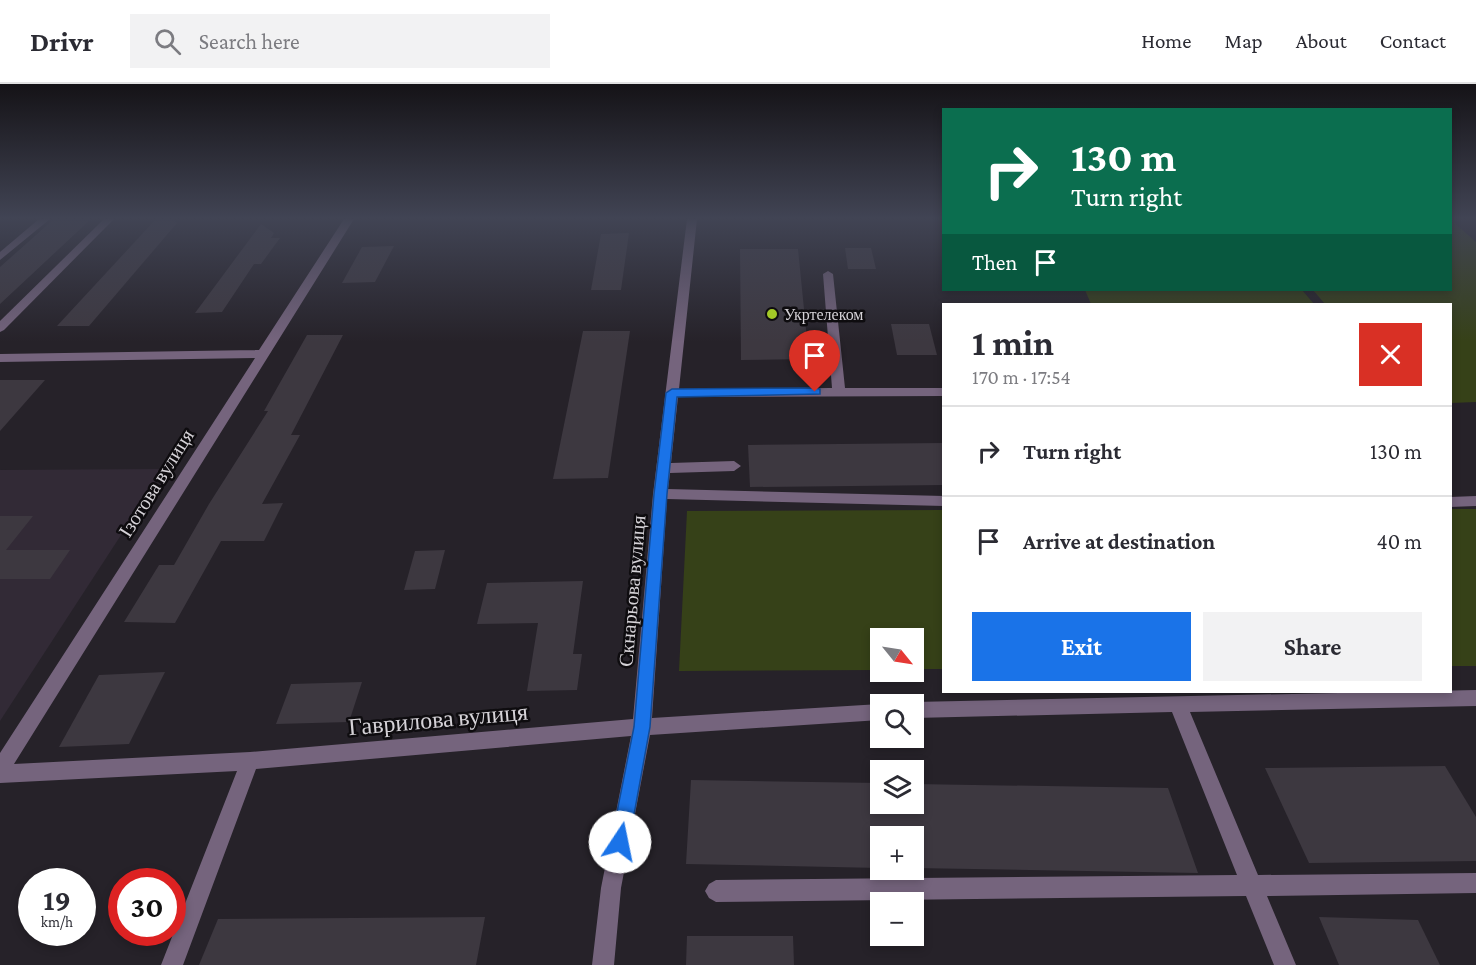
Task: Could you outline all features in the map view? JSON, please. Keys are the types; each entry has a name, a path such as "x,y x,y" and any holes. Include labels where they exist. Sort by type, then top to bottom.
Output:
{"street":[{"path":"0,328 68,260"},
{"name":"Ізотова вулиця","path":"0,772 323,260"},
{"name":"Скнарьова вулиця","path":"603,965 611,888 642,727 660,494 687,260"},
{"path":"828,274 839,391"},
{"path":"0,358 262,354"},
{"path":"672,393 942,392"},
{"path":"663,468 734,466"},
{"path":"660,494 942,501"},
{"path":"1452,502 1476,501"},
{"path":"924,711 1476,698"},
{"path":"1178,706 1286,965"},
{"name":"Гаврилова вулиця","path":"0,772 250,761 642,727 870,713"},
{"path":"172,965 250,761"},
{"path":"716,891 1476,883"}],"shaded area":[{"path":"164,469 0,721 0,470"}],"green space":[{"path":"1452,260 1476,260 1476,402 1452,403 1452,303 1324,303 1314,291 1452,291"},
{"path":"1085,291 1303,291 1313,303 1091,303"},
{"path":"1452,509 1476,509 1476,666 1452,666"},
{"path":"942,510 942,669 924,669 924,628 870,628 870,670 679,671 687,511"}],"building":[{"path":"8,260 47,260 0,304 0,267"},
{"path":"118,260 145,260 89,326 57,326"},
{"path":"234,260 264,260 261,264 254,264 222,312 195,313"},
{"path":"355,260 387,260 375,282 342,283"},
{"path":"596,260 625,260 621,290 591,290"},
{"name":"Укртелеком","path":"740,260 799,260 809,359 741,360"},
{"path":"847,260 874,260 876,269 848,269"},
{"path":"891,324 929,324 937,355 897,355"},
{"path":"583,331 630,331 608,478 553,479"},
{"path":"307,335 343,335 291,435 300,435 262,504 283,503 264,541 221,541 175,623 124,622 159,565 174,565 209,504 268,411 264,411"},
{"path":"0,380 45,380 0,431"},
{"path":"942,443 942,485 750,487 748,445"},
{"path":"0,516 33,516 6,550 70,550 50,579 0,579"},
{"path":"445,550 435,589 404,590 415,551"},
{"path":"583,581 573,654 582,654 577,690 527,691 538,623 477,624 487,583"},
{"path":"165,672 129,744 59,747 99,675"},
{"path":"362,682 349,722 276,724 291,684"},
{"path":"1445,766 1476,817 1476,861 1309,863 1265,768"},
{"path":"691,780 870,783 870,814 924,814 924,784 1168,788 1198,873 924,868 924,826 870,826 870,868 686,864"},
{"path":"485,917 476,965 199,965 218,919"},
{"path":"1319,917 1418,920 1440,965 1339,965"},
{"path":"687,936 793,936 794,965 686,965"}],"place":[{"name":"Укртелеком","path":"772,314"}],"route":[{"path":"620,842 642,727 660,494 672,393 815,392"}]}
